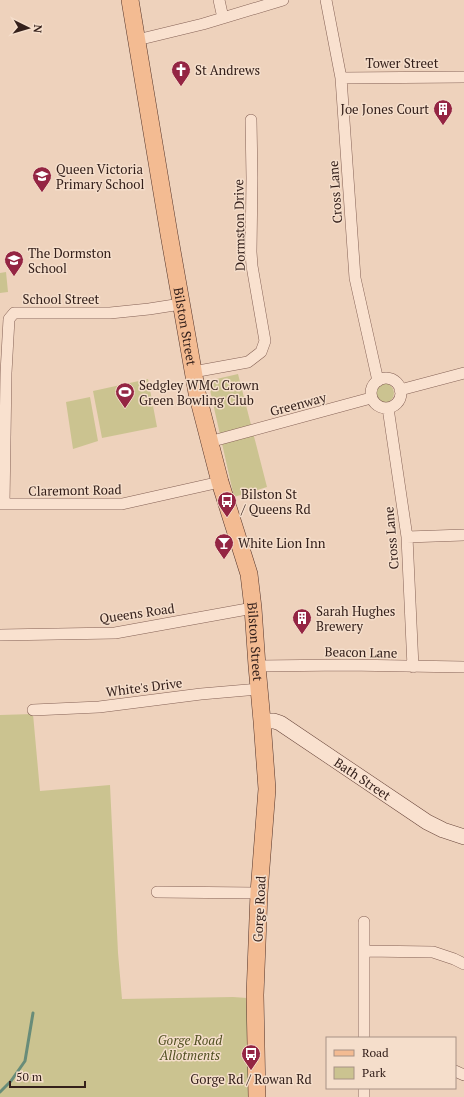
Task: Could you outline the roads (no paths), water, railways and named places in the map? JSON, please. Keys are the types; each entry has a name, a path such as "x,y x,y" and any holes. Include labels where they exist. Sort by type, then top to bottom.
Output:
{"main road":[{"name":"Bilston Street","path":"130,0 193,372 209,442 248,574 253,608 258,688 262,721"},
{"name":"Gorge Road","path":"257,1097 255,1001 259,893 267,789 262,721"}],"street":[{"path":"219,0 223,18"},
{"path":"137,40 203,24 283,0"},
{"name":"Cross Lane","path":"326,0 341,78 355,278 378,381"},
{"name":"Tower Street","path":"341,78 464,77"},
{"name":"Dormston Drive","path":"193,372 248,362 261,352 265,341 251,252 251,120"},
{"name":"School Street","path":"2,504 3,373 8,318 14,313 110,313 182,304"},
{"path":"400,390 464,373"},
{"path":"388,379 394,381 398,385 401,396 394,406 388,408 378,406 374,403 371,398 372,388 378,381 388,379"},
{"name":"Greenway","path":"209,442 371,398"},
{"name":"Cross Lane","path":"388,408 407,537 413,667"},
{"name":"Claremont Road","path":"2,504 122,504 220,482"},
{"path":"407,537 464,535"},
{"name":"Queens Road","path":"0,635 115,633 253,608"},
{"name":"Beacon Lane","path":"257,666 347,665 464,667"},
{"name":"White's Drive","path":"33,710 99,707 258,688"},
{"name":"Bath Street","path":"262,721 274,721 280,723 427,822 443,830 464,837"},
{"path":"157,892 259,893"},
{"path":"364,922 364,1037"},
{"path":"365,951 433,952 464,964"}],"waterway":[{"path":"0,1092 11,1081 25,1061 33,1013"}],"place":[{"name":"St Andrews","path":"181,87"},
{"name":"Joe Jones Court","path":"443,126"},
{"name":"Queen Victoria Primary School","path":"42,193"},
{"name":"The Dormston School","path":"14,277"},
{"name":"Sedgley WMC Crown Green Bowling Club","path":"125,409"},
{"name":"Bilston St / Queens Rd","path":"227,518"},
{"name":"White Lion Inn","path":"224,560"},
{"name":"Sarah Hughes Brewery","path":"302,635"},
{"name":"Gorge Rd / Rowan Rd","path":"251,1071"}],"park label":[{"name":"Gorge Road Allotments","path":"190,1048"}]}
